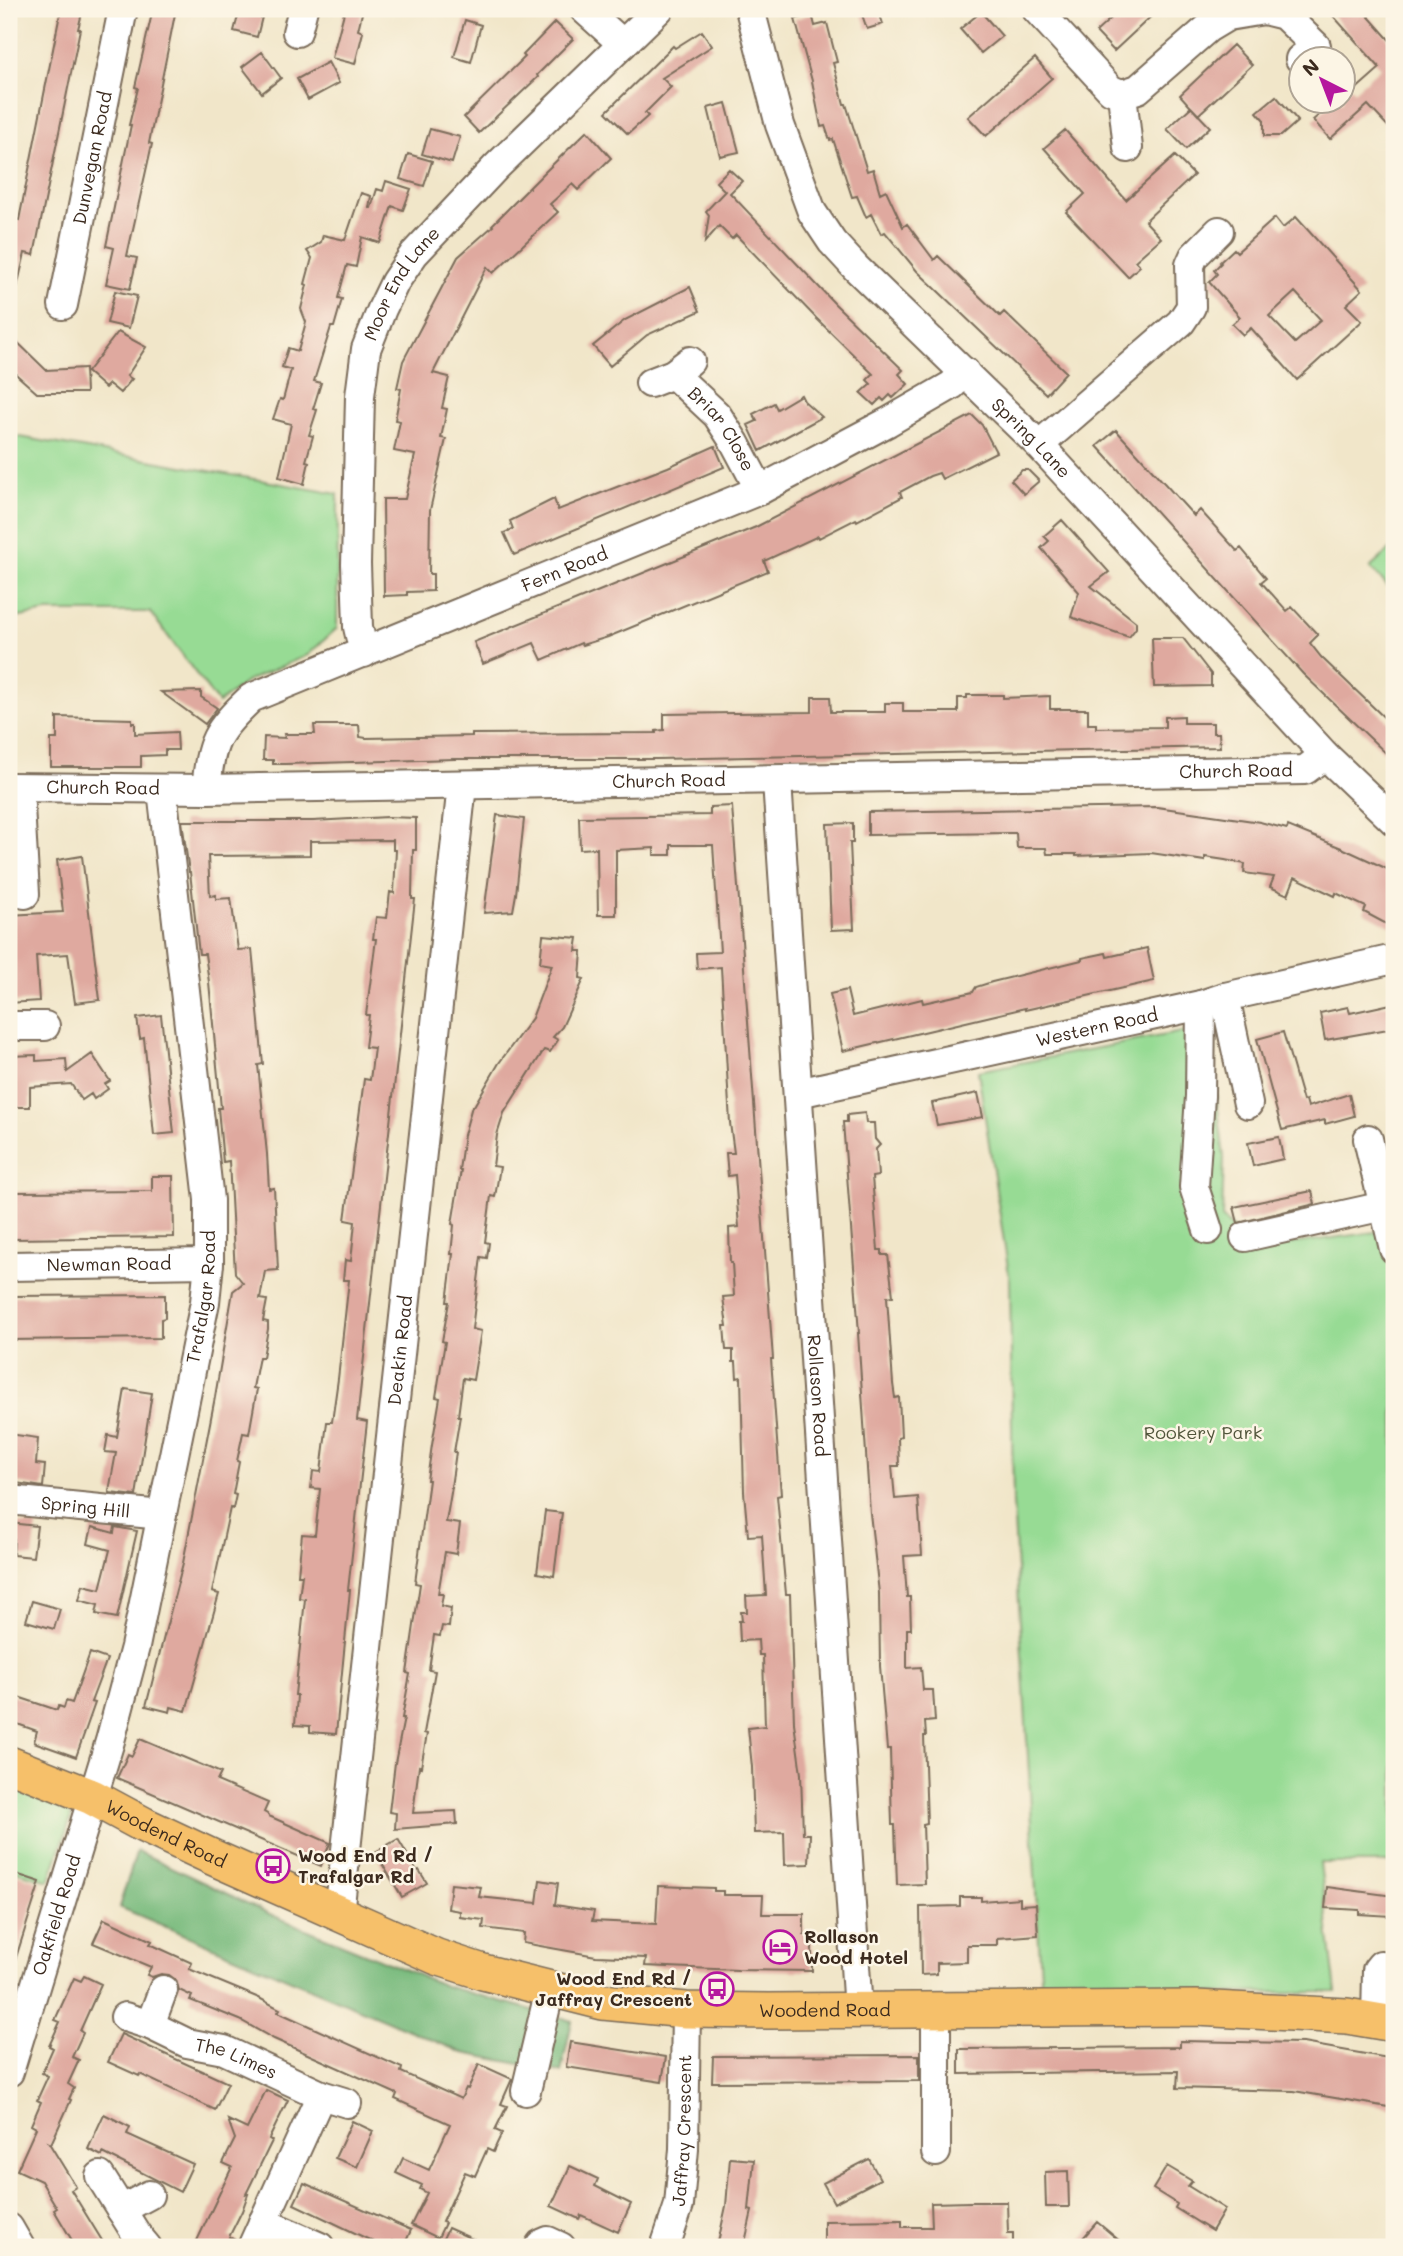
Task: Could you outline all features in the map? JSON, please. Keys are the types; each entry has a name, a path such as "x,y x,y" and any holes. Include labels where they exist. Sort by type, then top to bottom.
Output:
{"main road":[{"name":"Woodend Road","path":"9,1764 92,1797 212,1857 437,1957 603,2002 686,2010 1196,2008 1348,2016 1385,2023"}],"street":[{"name":"Dunvegan Road","path":"63,305 123,9"},
{"path":"584,9 623,44"},
{"name":"Moor End Lane","path":"364,653 358,627 356,564 360,396 366,349 394,282 414,254 496,167 659,9"},
{"path":"1036,9 1111,90 1122,94 1138,89 1208,28 1228,16 1264,10 1284,15 1316,46"},
{"name":"Spring Lane","path":"744,13 780,125 812,212 832,242 1039,445 1325,755 1394,821"},
{"path":"1122,94 1128,148"},
{"path":"1039,445 1181,322 1191,307 1190,265 1194,256 1219,231"},
{"name":"Fern Road","path":"206,789 209,756 215,738 231,716 251,698 760,490 888,422 952,385 965,372"},
{"name":"Briar Close","path":"671,373 717,415 736,443 760,490"},
{"name":"Church Road","path":"14,788 162,790 1305,770 1325,755"},
{"name":"Rollason Road","path":"777,781 858,2011"},
{"name":"Deakin Road","path":"339,1914 462,785"},
{"path":"14,788 25,894"},
{"name":"Trafalgar Road","path":"92,1797 135,1647 205,1302 209,1263 209,1200 162,790"},
{"name":"Western Road","path":"798,1093 1394,959"},
{"path":"1213,1001 1248,1104"},
{"path":"1208,1230 1194,1187 1200,1096 1213,1001"},
{"path":"9,1026 45,1026"},
{"path":"1368,1139 1385,1167 1384,1206 1394,1249"},
{"path":"1245,1237 1384,1206"},
{"name":"Newman Road","path":"9,1266 209,1263"},
{"name":"Spring Hill","path":"9,1500 162,1515"},
{"name":"Oakfield Road","path":"9,2072 92,1797"},
{"path":"1385,2023 1377,1970 1381,1965 1394,1968"},
{"path":"526,2091 550,1989"},
{"name":"The Limes","path":"163,1990 137,2021 187,2043 224,2050 334,2099 257,2235"},
{"name":"Jaffray Crescent","path":"665,2247 678,2205 682,2172 686,2010"},
{"path":"936,2010 936,2151"},
{"path":"100,2176 147,2247"},
{"path":"121,2210 149,2194"},
{"path":"9,2228 20,2247"},
{"path":"257,2235 320,2247"},
{"path":"539,2247 548,2241 561,2247"}],"green space":[{"path":"9,435 338,494 337,628 308,655 249,680 218,703 150,612 47,612 9,619"},
{"path":"1394,546 1394,592 1370,568"},
{"name":"Rookery Park","path":"1208,1027 1224,1157 1222,1218 1255,1249 1382,1231 1394,1260 1394,1863 1320,1863 1336,1992 1042,1994 1013,1503 1010,1281 978,1071"},
{"path":"9,1780 68,1801 71,1818 49,1881 9,1869"},
{"path":"137,1851 274,1916 445,1986 572,2021 561,2072 463,2053 119,1907"}],"building":[{"path":"61,9 83,9 80,29 34,255 25,253 15,296 9,295 9,239 13,219 19,220"},
{"path":"153,9 176,9 149,143 152,144 127,256 137,258 130,289 106,284 114,248 106,246 138,88 135,87"},
{"path":"240,9 264,9 257,37 234,31"},
{"path":"345,9 363,9 358,30 363,32 355,64 332,58"},
{"path":"860,9 878,9 883,24 867,29"},
{"path":"1121,9 1159,9 1114,51 1096,32"},
{"path":"1327,9 1362,9 1394,45 1394,133 1368,105 1358,114 1358,87 1380,68"},
{"path":"981,12 1002,36 981,53 960,29"},
{"path":"812,14 815,26 827,23 837,62 833,63 844,104 867,171 873,169 880,193 886,190 903,227 907,224 934,260 938,256 1000,316 1004,312 1066,372 1046,394 917,271 885,232 881,234 871,214 866,217 857,196 852,197 833,139 830,140 825,126 821,127 795,19"},
{"path":"465,20 481,25 471,62 454,57"},
{"path":"555,22 573,39 538,77 479,133 464,117 525,57 523,55"},
{"path":"702,31 712,46 662,78 671,87 645,113 648,116 628,134 606,112 673,46 675,48"},
{"path":"1233,45 1252,65 1198,115 1180,95"},
{"path":"262,52 281,78 262,93 242,67"},
{"path":"1035,58 1052,78 986,136 968,117"},
{"path":"328,62 339,83 308,100 297,79"},
{"path":"1276,96 1288,110 1288,116 1294,116 1298,121 1281,136 1264,136 1264,120 1257,112"},
{"path":"726,103 739,152 720,156 708,108"},
{"path":"1191,107 1210,127 1186,149 1167,129"},
{"path":"1318,116 1356,116 1330,139 1313,120"},
{"path":"430,129 460,137 452,163 422,154"},
{"path":"1065,130 1126,200 1175,156 1194,175 1145,221 1161,238 1135,261 1140,266 1128,277 1066,212 1085,194 1044,148"},
{"path":"587,131 611,158 578,190 572,184 550,204 558,212 493,273 487,267 433,373 449,377 442,408 447,409 441,438 446,439 430,510 429,574 433,574 433,591 384,596 383,499 405,499 415,455 394,451 400,421 395,420 401,389 397,388 403,361 458,257 493,226"},
{"path":"408,154 432,161 424,186 400,179"},
{"path":"729,169 742,181 730,193 835,304 903,370 899,374 908,384 893,398 890,395 884,401 881,398 874,405 861,393 871,384 867,380 873,374 736,235 732,239 719,226 705,242 709,215 706,211 725,191 716,182"},
{"path":"386,181 411,189 403,210 392,206 380,243 362,237 356,267 347,265 338,298 342,299 314,381 321,383 313,409 317,410 309,435 313,436 306,461 309,462 304,484 279,477 291,424 273,419 280,399 283,400 291,370 282,367 288,348 298,351 306,322 301,309 312,258 307,251 321,242 323,235 345,240 361,193 371,196 371,208 377,189 383,191"},
{"path":"1296,217 1362,290 1346,305 1362,321 1297,380 1251,328 1243,335 1232,324 1240,317 1209,282 1217,274 1214,270 1220,262 1234,249 1237,252 1275,218 1283,228","holes":["1295,292 1321,320 1295,343 1269,316"]},
{"path":"690,287 700,311 647,335 610,366 593,346 625,320"},
{"path":"115,291 137,296 129,328 107,323"},
{"path":"118,332 146,347 127,376 132,379 120,393 109,384 105,388 87,372"},
{"path":"9,334 46,370 85,368 86,393 37,393 9,368"},
{"path":"801,395 822,417 760,451 748,425 757,421 753,414 774,403 777,409"},
{"path":"972,415 982,425 996,452 942,479 939,473 930,476 900,492 902,497 857,521 856,519 764,561 768,571 608,637 582,645 581,643 542,660 534,643 483,664 474,642 756,527"},
{"path":"1116,430 1194,516 1200,510 1237,551 1241,548 1266,578 1261,582 1287,611 1292,607 1318,635 1310,643 1321,657 1394,727 1394,761 1303,674 1097,446"},
{"path":"715,446 724,467 514,555 504,533 513,529 510,521 554,499 558,510"},
{"path":"1022,470 1028,470 1039,481 1024,494 1011,480"},
{"path":"1062,520 1109,572 1091,586 1136,622 1136,628 1129,637 1071,617 1079,592 1041,548 1049,541 1044,536"},
{"path":"1152,638 1183,638 1211,674 1211,686 1154,687"},
{"path":"201,691 201,697 217,708 205,724 161,692"},
{"path":"967,695 1003,695 1003,698 1050,696 1050,709 1088,709 1088,724 1096,724 1096,728 1165,727 1165,717 1184,716 1184,723 1213,723 1213,733 1219,733 1220,747 657,759 454,759 285,764 273,764 273,760 263,760 264,737 285,738 284,734 315,734 314,725 359,725 360,737 366,738 472,734 656,733 664,730 664,714 812,712 812,697 830,697 831,712 885,712 885,703 903,703 903,712 958,712 958,698 967,698"},
{"path":"57,717 132,719 132,723 135,723 135,734 177,732 178,750 165,750 165,755 141,756 141,767 51,767 51,739 57,739"},
{"path":"732,806 773,1359 781,1495 777,1496 786,1594 790,1594 794,1723 801,1774 803,1834 810,1834 809,1864 785,1865 784,1832 754,1833 748,1728 765,1726 763,1655 759,1655 758,1640 740,1641 739,1621 742,1621 741,1612 747,1612 746,1596 766,1595 762,1535 748,1536 741,1377 737,1378 733,1350 726,1350 724,1326 727,1326 723,1297 734,1296 729,1228 739,1227 735,1175 728,1176 726,1153 734,1153 721,967 697,969 696,953 720,952 713,845 671,845 671,855 654,855 654,848 616,850 616,915 598,915 597,848 580,849 579,817 710,815 710,807"},
{"path":"1157,807 1260,822 1287,829 1288,826 1394,872 1394,928 1364,912 1366,907 1336,893 1335,896 1295,877 1288,895 1270,887 1274,877 1244,873 1245,864 1225,860 1205,857 1205,861 1151,853 1076,856 1047,854 1046,848 1017,848 1016,833 868,835 868,812"},
{"path":"497,815 524,819 516,894 513,911 484,913"},
{"path":"416,818 412,895 412,899 415,899 357,1420 367,1422 348,1590 336,1734 310,1732 310,1726 295,1725 295,1695 305,1599 299,1598 302,1575 298,1575 302,1534 315,1535 320,1489 311,1488 313,1471 321,1472 327,1422 332,1422 338,1379 349,1280 343,1280 345,1260 351,1261 355,1222 345,1220 364,1079 370,1080 374,1048 365,1047 369,1015 366,1015 376,939 373,939 376,917 387,918 390,892 394,893 396,850 393,850 393,840 310,841 310,855 208,856 210,896 216,895 216,899 231,898 238,950 252,949 263,1064 258,1065 269,1189 274,1188 278,1270 265,1271 260,1299 267,1300 263,1321 268,1322 268,1329 263,1357 259,1357 253,1388 257,1389 249,1434 243,1433 233,1494 236,1495 233,1509 230,1508 212,1592 219,1594 186,1711 171,1707 170,1712 146,1706 183,1563 233,1291 243,1283 235,1273 229,1161 223,1162 218,1108 221,1108 209,982 205,954 199,954 182,821 313,821"},
{"path":"853,823 853,843 850,843 854,929 831,930 827,824"},
{"path":"82,856 100,1000 75,1003 68,954 36,956 39,1001 9,1003 9,915 63,912 57,860"},
{"path":"543,935 578,938 576,951 582,951 580,978 584,979 562,1027 553,1037 558,1040 550,1052 544,1050 504,1113 497,1135 493,1166 500,1167 495,1197 491,1196 485,1242 489,1243 487,1258 481,1257 472,1329 481,1331 473,1380 463,1378 446,1522 460,1524 456,1554 445,1552 438,1594 443,1594 441,1606 451,1608 449,1627 442,1626 440,1636 434,1635 429,1670 435,1671 413,1813 456,1811 457,1824 395,1829 396,1813 389,1812 410,1674 407,1673 420,1584 415,1583 440,1398 436,1397 445,1342 442,1341 449,1302 453,1254 452,1224 464,1135 472,1106 532,1018 552,965 540,963"},
{"path":"1147,948 1154,981 843,1051 830,994 847,990 853,1016 922,999 923,1003 973,992 976,987 992,982 1082,958 1106,953 1107,957"},
{"path":"1391,1004 1394,1028 1325,1040 1320,1013 1348,1007 1350,1013"},
{"path":"161,1015 174,1133 154,1135 144,1038 140,1039 137,1018"},
{"path":"1283,1032 1303,1101 1306,1100 1308,1107 1349,1094 1354,1116 1325,1124 1325,1120 1282,1130 1257,1039"},
{"path":"92,1054 110,1081 105,1084 108,1089 94,1099 91,1094 82,1100 71,1084 30,1087 30,1107 11,1107 9,1056 36,1055 36,1061 66,1059 67,1072"},
{"path":"978,1093 983,1117 937,1125 932,1103"},
{"path":"865,1113 866,1123 874,1123 875,1139 880,1145 876,1149 878,1176 872,1177 878,1250 882,1250 882,1255 888,1255 893,1296 887,1297 893,1384 895,1398 899,1397 901,1437 898,1438 899,1466 892,1466 895,1499 918,1497 922,1555 904,1556 911,1629 907,1629 907,1668 921,1667 923,1690 933,1690 935,1721 925,1722 924,1736 927,1823 923,1824 925,1884 897,1885 895,1825 892,1825 890,1749 887,1749 880,1666 879,1593 870,1513 843,1122 847,1122 847,1115"},
{"path":"1279,1137 1283,1159 1253,1166 1248,1143"},
{"path":"152,1176 173,1176 174,1237 9,1239 13,1192 152,1191"},
{"path":"1312,1191 1315,1204 1238,1223 1234,1207"},
{"path":"165,1295 165,1318 161,1319 161,1338 9,1340 9,1296"},
{"path":"125,1389 152,1393 136,1496 109,1491 116,1453 105,1452 108,1435 117,1437"},
{"path":"9,1434 38,1438 36,1464 45,1465 43,1487 9,1482"},
{"path":"545,1511 562,1513 554,1576 537,1573"},
{"path":"9,1523 37,1526 33,1557 13,1555 14,1540 9,1540"},
{"path":"92,1527 114,1533 115,1527 137,1531 117,1618 96,1614 98,1605 79,1600 83,1585 100,1589 110,1550 88,1544"},
{"path":"32,1601 60,1609 54,1629 26,1621"},
{"path":"90,1653 107,1659 91,1702 95,1703 76,1757 34,1742 37,1731 9,1721 9,1694 57,1710 59,1706 64,1708 66,1701 72,1703"},
{"path":"140,1739 221,1773 217,1781 268,1803 264,1812 269,1816 330,1843 321,1866 117,1778 128,1754 132,1756"},
{"path":"398,1839 427,1883 402,1897 375,1852"},
{"path":"16,1874 40,1882 12,1970 9,1970 9,1878 14,1880"},
{"path":"540,1880 558,1883 555,1905 594,1911 592,1921 656,1924 658,1886 714,1888 714,1891 723,1891 723,1895 763,1895 762,1914 804,1914 804,1935 812,1935 812,1971 645,1966 646,1958 596,1956 523,1943 524,1933 483,1928 484,1920 460,1917 460,1911 448,1909 451,1884 481,1887 479,1897 537,1903"},
{"path":"1327,1887 1394,1896 1391,1916 1359,1914 1359,1910 1325,1908"},
{"path":"960,1897 981,1897 981,1901 1020,1898 1020,1905 1036,1904 1038,1935 997,1938 997,1945 967,1945 967,1962 937,1963 937,1974 921,1975 920,1907 960,1906"},
{"path":"104,1919 192,1963 189,1969 259,1998 280,2009 278,2012 402,2068 401,2072 461,2099 479,2064 512,2079 501,2104 507,2106 495,2130 502,2133 493,2152 487,2149 475,2176 465,2172 442,2222 445,2223 438,2238 411,2225 427,2193 420,2189 422,2185 396,2173 403,2158 429,2170 450,2124 395,2099 397,2094 274,2039 240,2020 190,2000 192,1996 179,1990 176,1980 169,1975 147,1975 151,1967 93,1943"},
{"path":"84,1976 101,1984 80,2031 83,2033 72,2057 79,2060 68,2084 74,2088 69,2099 71,2100 51,2144 49,2143 76,2187 71,2190 106,2247 76,2247 54,2210 57,2208 41,2181 17,2170 36,2128 31,2125 41,2102 37,2100 48,2076 42,2073 53,2048 49,2046 60,2022 55,2020 74,1978 81,1981"},
{"path":"121,2034 228,2083 215,2110 140,2074 139,2076 108,2062"},
{"path":"1180,2041 1303,2043 1394,2059 1394,2108 1294,2091 1177,2088 1178,2071 959,2074 959,2049 1180,2047"},
{"path":"570,2042 666,2057 662,2082 566,2067"},
{"path":"919,2055 919,2081 712,2082 713,2056"},
{"path":"266,2090 288,2100 229,2237 237,2241 236,2247 194,2247 232,2167 223,2163 235,2139 228,2120 247,2129"},
{"path":"104,2114 130,2127 127,2134 193,2164 180,2192 103,2153 102,2156 88,2149"},
{"path":"352,2121 373,2131 357,2167 335,2158"},
{"path":"730,2158 754,2160 749,2210 752,2211 744,2247 717,2247 726,2206"},
{"path":"869,2159 880,2179 834,2203 823,2183"},
{"path":"570,2166 598,2179 595,2186 631,2204 618,2232 581,2215 579,2219 551,2206"},
{"path":"1167,2166 1192,2181 1188,2186 1225,2209 1212,2231 1175,2208 1177,2204 1153,2189"},
{"path":"1068,2171 1069,2207 1046,2207 1045,2172"},
{"path":"304,2183 411,2230 404,2246 392,2241 389,2247 371,2247 374,2242 294,2204"},
{"path":"1007,2202 1008,2233 1013,2233 1013,2247 824,2247 824,2221 902,2220 902,2227 932,2227 931,2203"},
{"path":"1097,2222 1127,2247 1075,2247"},
{"path":"448,2228 490,2247 439,2247"}],"place":[{"name":"Wood End Rd / Trafalgar Rd","path":"273,1866"},
{"name":"Rollason Wood Hotel","path":"780,1947"},
{"name":"Wood End Rd / Jaffray Crescent","path":"717,1989"}]}
